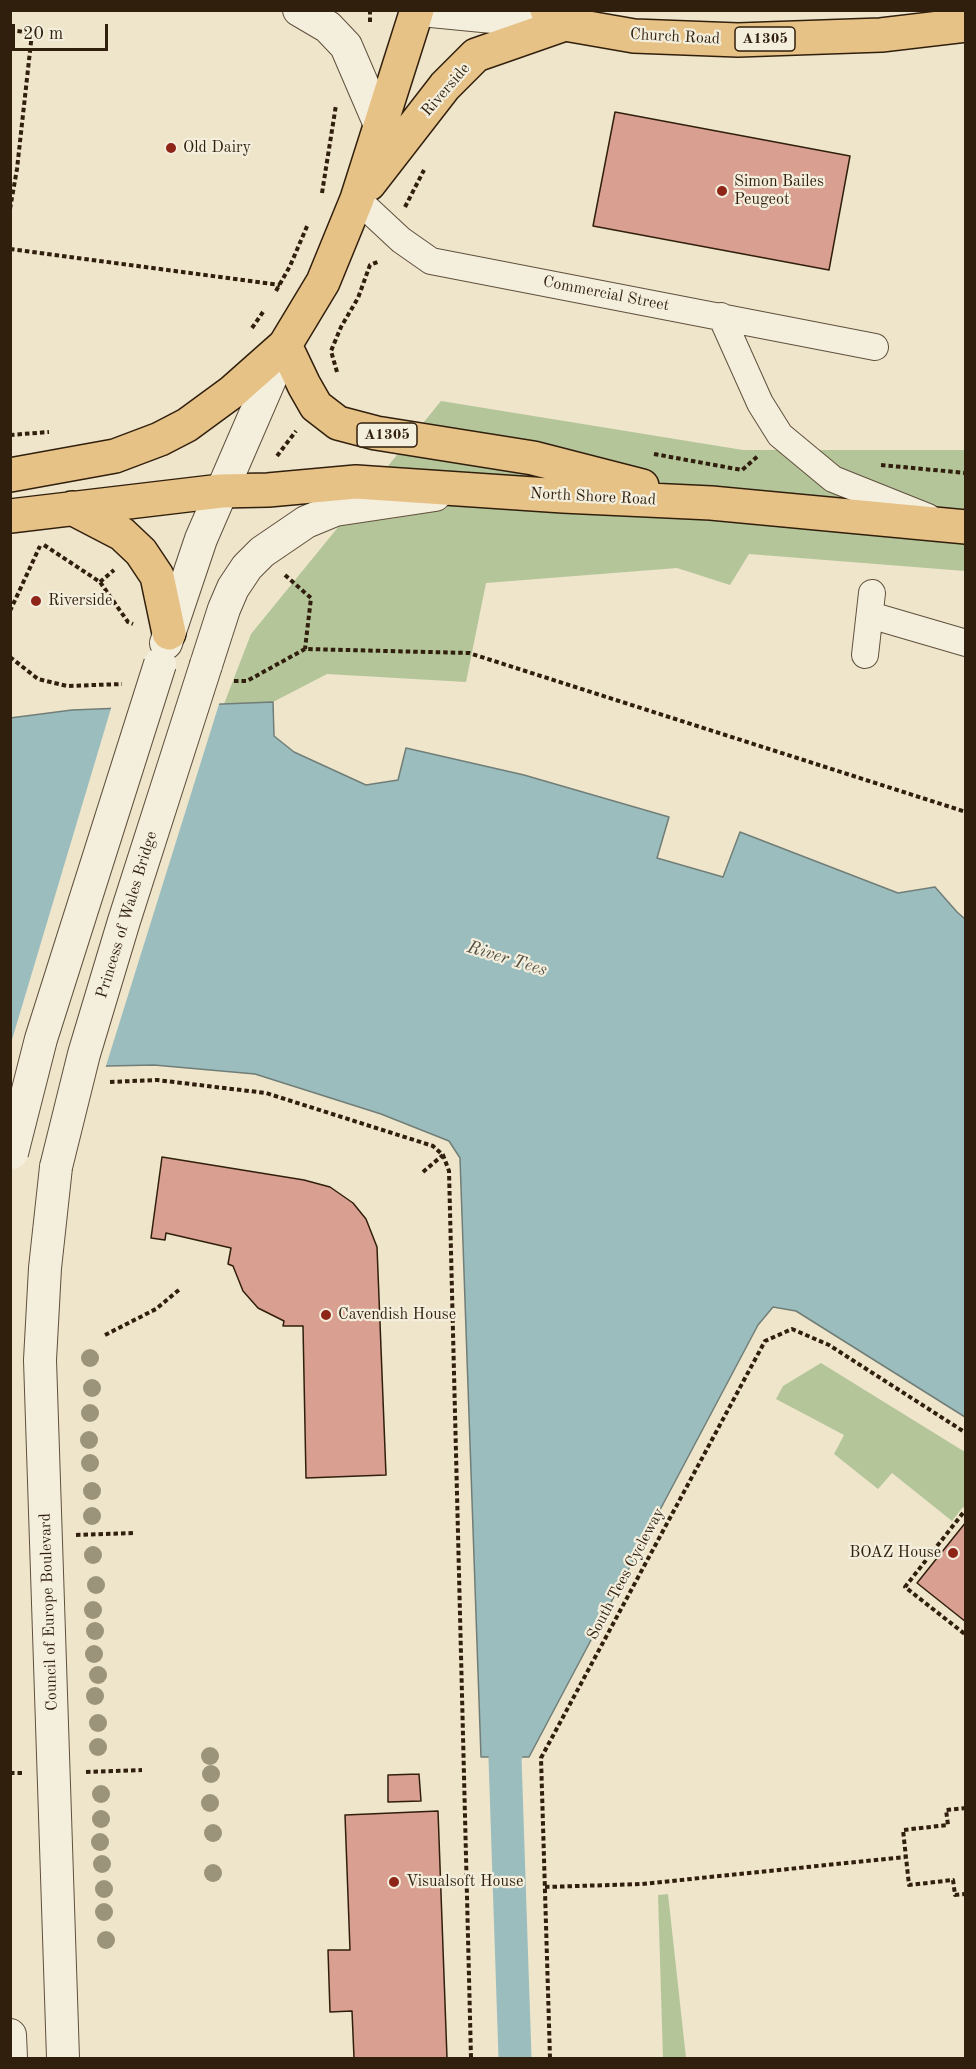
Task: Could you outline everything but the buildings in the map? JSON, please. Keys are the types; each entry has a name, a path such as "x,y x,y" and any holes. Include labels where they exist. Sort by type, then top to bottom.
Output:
{"main road":[{"name":"Riverside","path":"10,475 115,456 160,439 196,418 231,392 285,345 323,282 357,199 419,10"},
{"name":"Riverside","path":"357,199 445,86 476,55 556,17"},
{"name":"Church Road","path":"556,17 634,36 738,40 881,35 966,25"},
{"name":"A1305","path":"285,345 316,406 338,423 376,434 533,458 711,503"},
{"name":"North Shore Road","path":"221,491 268,490 356,482 466,491 711,503 959,527"},
{"name":"A1305","path":"10,516 221,491"},
{"path":"72,508 122,534 141,552 157,576 165,645"}],"street":[{"path":"299,10 328,27 346,46 380,125"},
{"name":"Church Road","path":"419,10 556,17"},
{"name":"Commercial Street","path":"357,199 401,240 431,261 876,347"},
{"path":"720,316 760,403 780,435 833,479 959,527"},
{"name":"Riverside","path":"221,491 285,345"},
{"path":"11,1156 41,1039 165,645 201,539 221,491"},
{"name":"Princess of Wales Bridge","path":"56,1167 84,1054 124,921 224,609 233,588 255,559 306,522 335,510 466,491"},
{"path":"865,655 871,604 966,643"},
{"name":"Council of Europe Boulevard","path":"56,1167 45,1268 40,1360 63,2058"},
{"path":"10,2035 11,2058"}],"path":[{"path":"370,10 371,29"},
{"path":"10,30 32,33 17,169 10,209"},
{"path":"10,249 279,285"},
{"path":"275,293 290,266"},
{"path":"339,379 331,351 341,327 358,298"},
{"path":"246,336 266,309"},
{"path":"651,453 742,470 780,435"},
{"path":"873,464 966,473"},
{"path":"34,540 100,582 128,622 165,645"},
{"path":"10,611 42,543"},
{"path":"305,650 469,653 966,812"},
{"path":"100,1082 157,1080 266,1093 433,1146 443,1155 449,1171 471,2058"},
{"path":"423,1172 443,1155"},
{"path":"105,1335 156,1309 180,1290"},
{"name":"South Tees Cycleway","path":"550,2058 541,1758 765,1341 792,1329 829,1345 966,1433"},
{"path":"963,1513 904,1587 966,1635"},
{"path":"966,1808 946,1810 948,1825 903,1830 909,1885 953,1880 955,1895 966,1894"},
{"path":"545,1887 642,1884 905,1857"}],"green space":[{"path":"441,401 743,450 965,450 965,571 749,554 730,585 677,568 486,583 466,682 327,674 273,702 224,704 251,634"},
{"path":"821,1363 965,1452 965,1509 963,1507 952,1521 892,1473 878,1489 834,1454 844,1435 776,1399 783,1386"},
{"path":"668,1894 686,2058 663,2058 658,1895"}],"water":[{"name":"River Tees","path":"273,702 274,736 294,752 366,785 398,780 406,748 524,775 669,817 657,858 723,877 740,832 898,893 935,887 965,919 965,1417 796,1311 773,1307 758,1325 529,1757 481,1757 460,1158 449,1141 381,1114 255,1074 154,1065 61,1067 11,1076 10,718 72,710"}],"pier":[{"path":"220,701 105,1069 61,1070 10,1079 11,1043 112,705"}],"waterway":[{"path":"515,2058 505,1758 516,1714"}],"place":[{"name":"Old Dairy","path":"171,148"},
{"name":"Simon Bailes Peugeot","path":"722,191"},
{"name":"Riverside","path":"36,601"},
{"name":"Cavendish House","path":"326,1315"},
{"name":"BOAZ House","path":"953,1553"},
{"name":"Visualsoft House","path":"394,1882"}]}
